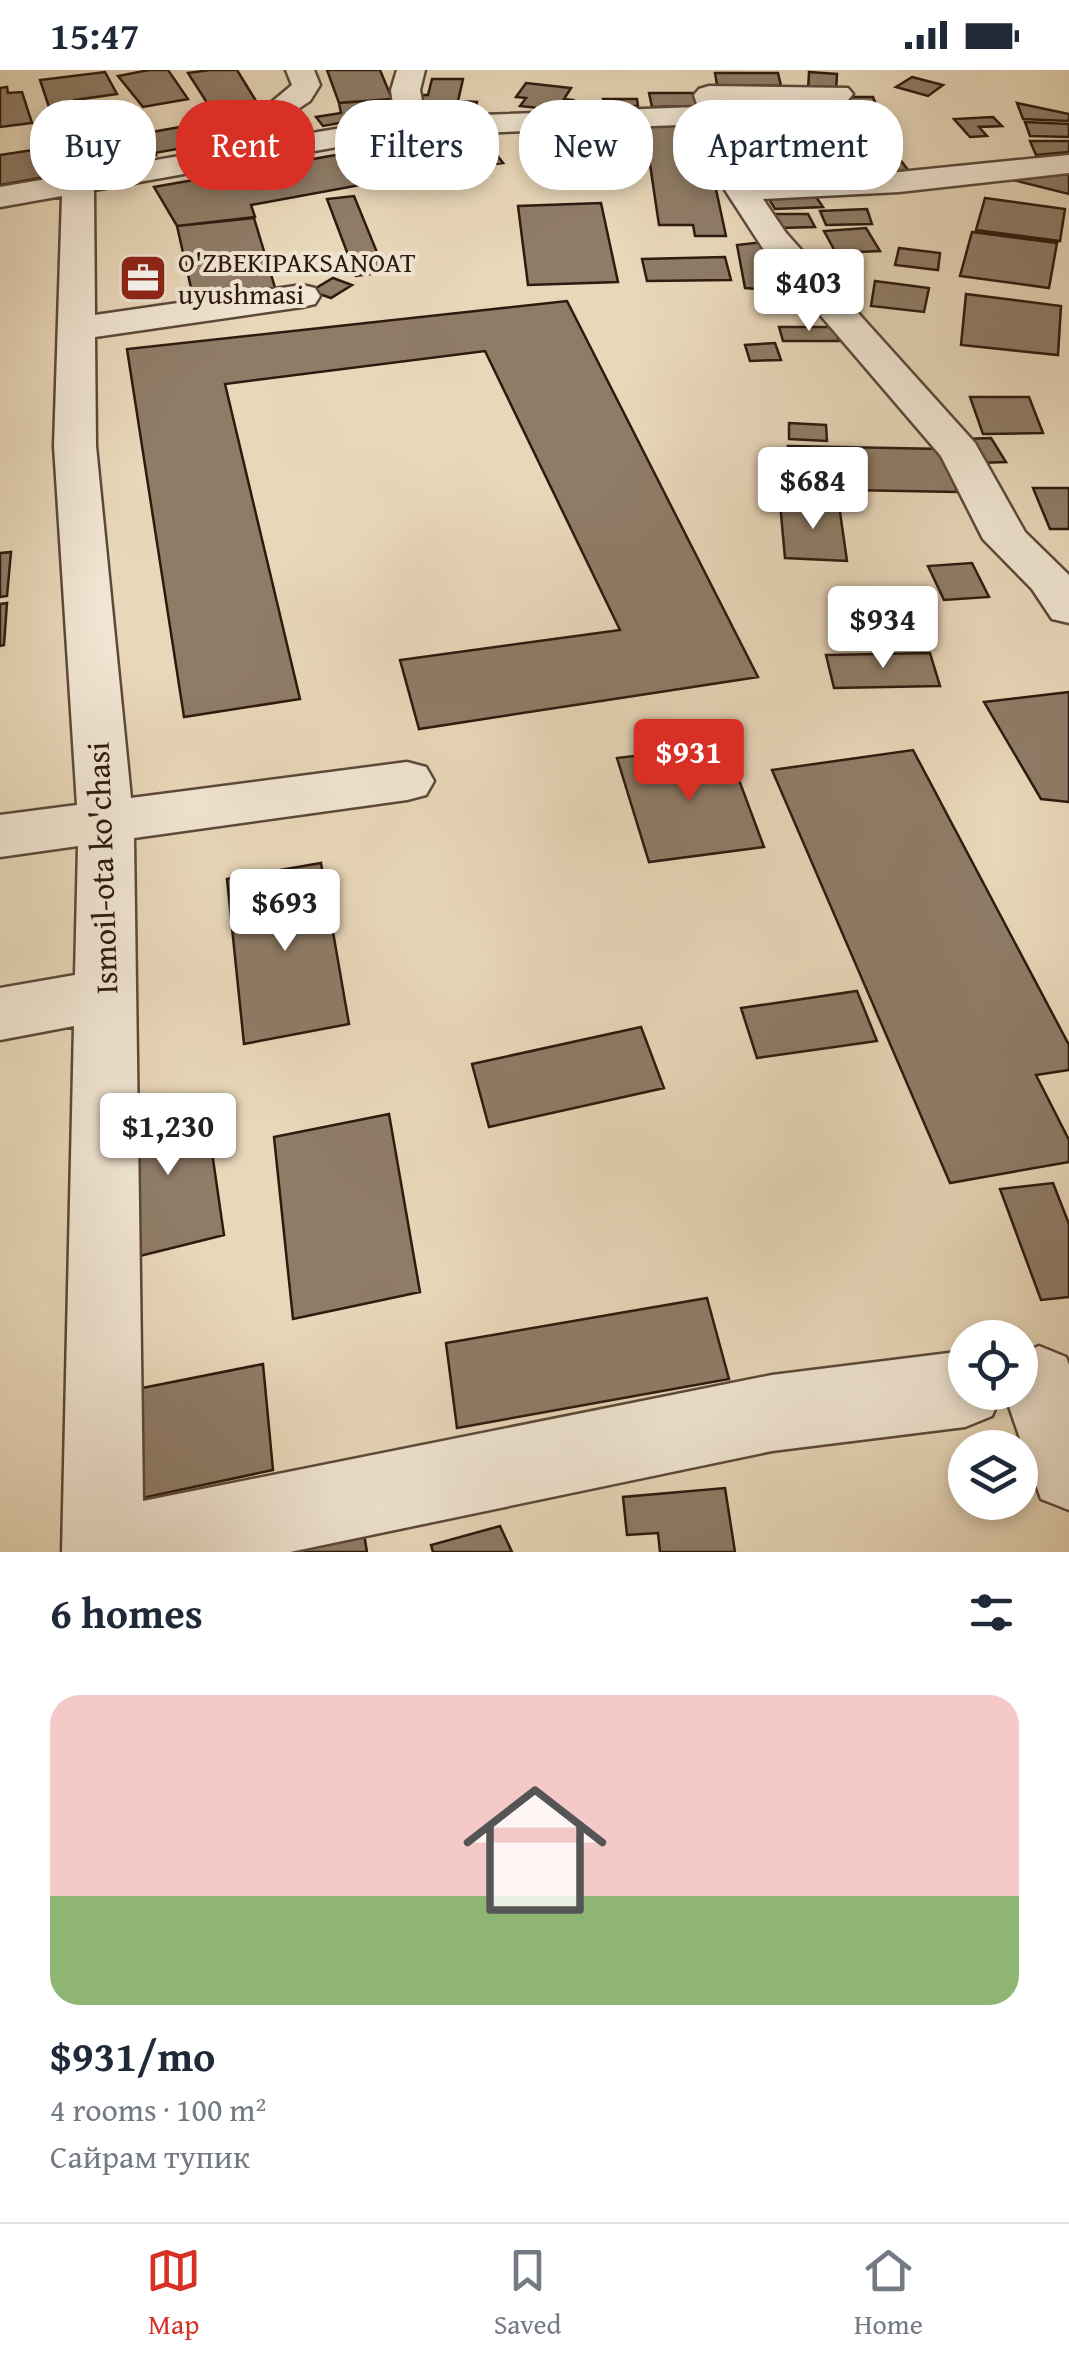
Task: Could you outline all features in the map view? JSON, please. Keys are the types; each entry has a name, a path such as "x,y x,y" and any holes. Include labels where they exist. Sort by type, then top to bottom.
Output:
{"street":[{"path":"292,100 306,85 300,70"},
{"path":"406,100 411,70"},
{"path":"710,100 709,96 717,93 838,94"},
{"path":"499,123 673,117"},
{"path":"903,180 1069,164"},
{"path":"974,204 976,187 990,174"},
{"path":"0,197 42,190"},
{"name":"Ismoil-ota ko'chasi","path":"78,190 74,446 106,821 104,1551"},
{"path":"741,190 774,240 960,452 1006,539 1048,580 1069,608"},
{"path":"76,329 302,296"},
{"path":"0,836 407,781"},
{"path":"0,1014 106,995"},
{"path":"1043,1384 1069,1471"},
{"path":"104,1551 772,1414 948,1391"}],"building":[{"path":"168,70 188,99 156,105 156,100 137,100 118,76"},
{"path":"237,70 255,100 205,100 188,73"},
{"path":"327,70 380,70 392,99 379,100 338,100"},
{"path":"105,72 117,94 47,100 40,80"},
{"path":"809,72 837,74 836,92 808,91"},
{"path":"715,73 778,73 781,86 717,85"},
{"path":"912,77 943,85 928,96 896,87"},
{"path":"432,79 463,79 458,100 418,100 419,95 428,95"},
{"path":"526,83 571,88 564,99 573,100 524,100 516,97"},
{"path":"7,87 8,93 22,92 30,123 0,127 0,88"},
{"path":"649,93 695,93 697,100 673,100 673,107 653,107"},
{"path":"826,97 874,100 827,100"},
{"path":"1017,103 1069,114 1069,121 1023,119"},
{"path":"335,114 335,124 323,126 316,117"},
{"path":"993,117 1002,126 979,127 987,136 970,137 954,119"},
{"path":"1025,122 1069,124 1069,137 1030,136"},
{"path":"673,124 673,190 716,190 726,236 695,236 693,225 659,225 653,184 653,125"},
{"path":"176,128 176,149 156,153 156,131"},
{"path":"1030,141 1069,141 1069,152 1036,155"},
{"path":"30,150 30,180 0,185 0,155"},
{"path":"335,155 335,190 251,205 255,217 177,226 156,190 156,187 176,183 176,190 315,190 315,159"},
{"path":"1042,167 1069,175 1069,194 1009,179"},
{"path":"814,194 823,207 775,209 767,196"},
{"path":"354,196 385,272 356,276 327,199"},
{"path":"985,198 1065,209 1060,241 976,230"},
{"path":"601,203 618,282 528,285 518,206"},
{"path":"867,209 872,224 826,225 820,211"},
{"path":"773,214 808,214 815,227 779,228"},
{"path":"254,218 276,291 194,301 177,226"},
{"path":"866,228 880,251 836,253 824,231"},
{"path":"972,232 1057,243 1049,288 960,276"},
{"path":"763,242 805,293 745,288 737,245"},
{"path":"899,248 940,253 938,270 895,265"},
{"path":"725,257 731,280 647,281 642,259"},
{"path":"333,278 352,285 331,298 311,291"},
{"path":"875,281 929,288 924,312 871,306"},
{"path":"966,294 1061,306 1058,355 961,345"},
{"path":"567,301 758,677 419,729 400,660 620,630 485,351 225,384 300,699 184,717 127,349"},
{"path":"779,327 834,327 839,341 783,341"},
{"path":"775,343 781,360 750,361 745,345"},
{"path":"970,397 1029,397 1043,433 983,434"},
{"path":"789,423 826,425 827,441 789,439"},
{"path":"991,438 1006,462 977,463 962,439"},
{"path":"788,446 944,449 957,492 794,489"},
{"path":"1033,488 1069,488 1069,529 1050,529"},
{"path":"780,503 839,505 847,561 785,558"},
{"path":"11,552 7,596 0,597 0,553"},
{"path":"972,563 989,597 944,600 928,566"},
{"path":"7,603 4,645 0,646 0,604"},
{"path":"930,653 940,686 834,688 826,655"},
{"path":"1069,692 1069,802 1041,799 984,702"},
{"path":"726,745 764,847 649,862 617,758"},
{"path":"913,750 1069,1045 1069,1070 1036,1075 1069,1140 1069,1162 950,1183 772,770"},
{"path":"321,863 349,1024 244,1044 227,879"},
{"path":"857,991 877,1041 757,1058 741,1008"},
{"path":"641,1027 664,1088 489,1127 472,1064"},
{"path":"204,1097 224,1235 128,1259 115,1118"},
{"path":"389,1114 420,1292 293,1319 274,1137"},
{"path":"1053,1183 1069,1224 1069,1297 1041,1300 1000,1189"},
{"path":"707,1298 729,1379 457,1428 446,1343"},
{"path":"263,1364 273,1470 133,1500 132,1390"},
{"path":"725,1488 735,1552 660,1552 658,1533 627,1535 623,1497"},
{"path":"362,1522 367,1552 243,1552"},
{"path":"500,1526 512,1552 433,1552 431,1545"}],"place":[{"name":"O'ZBEKIPAKSANOAT uyushmasi","path":"143,278"}]}
